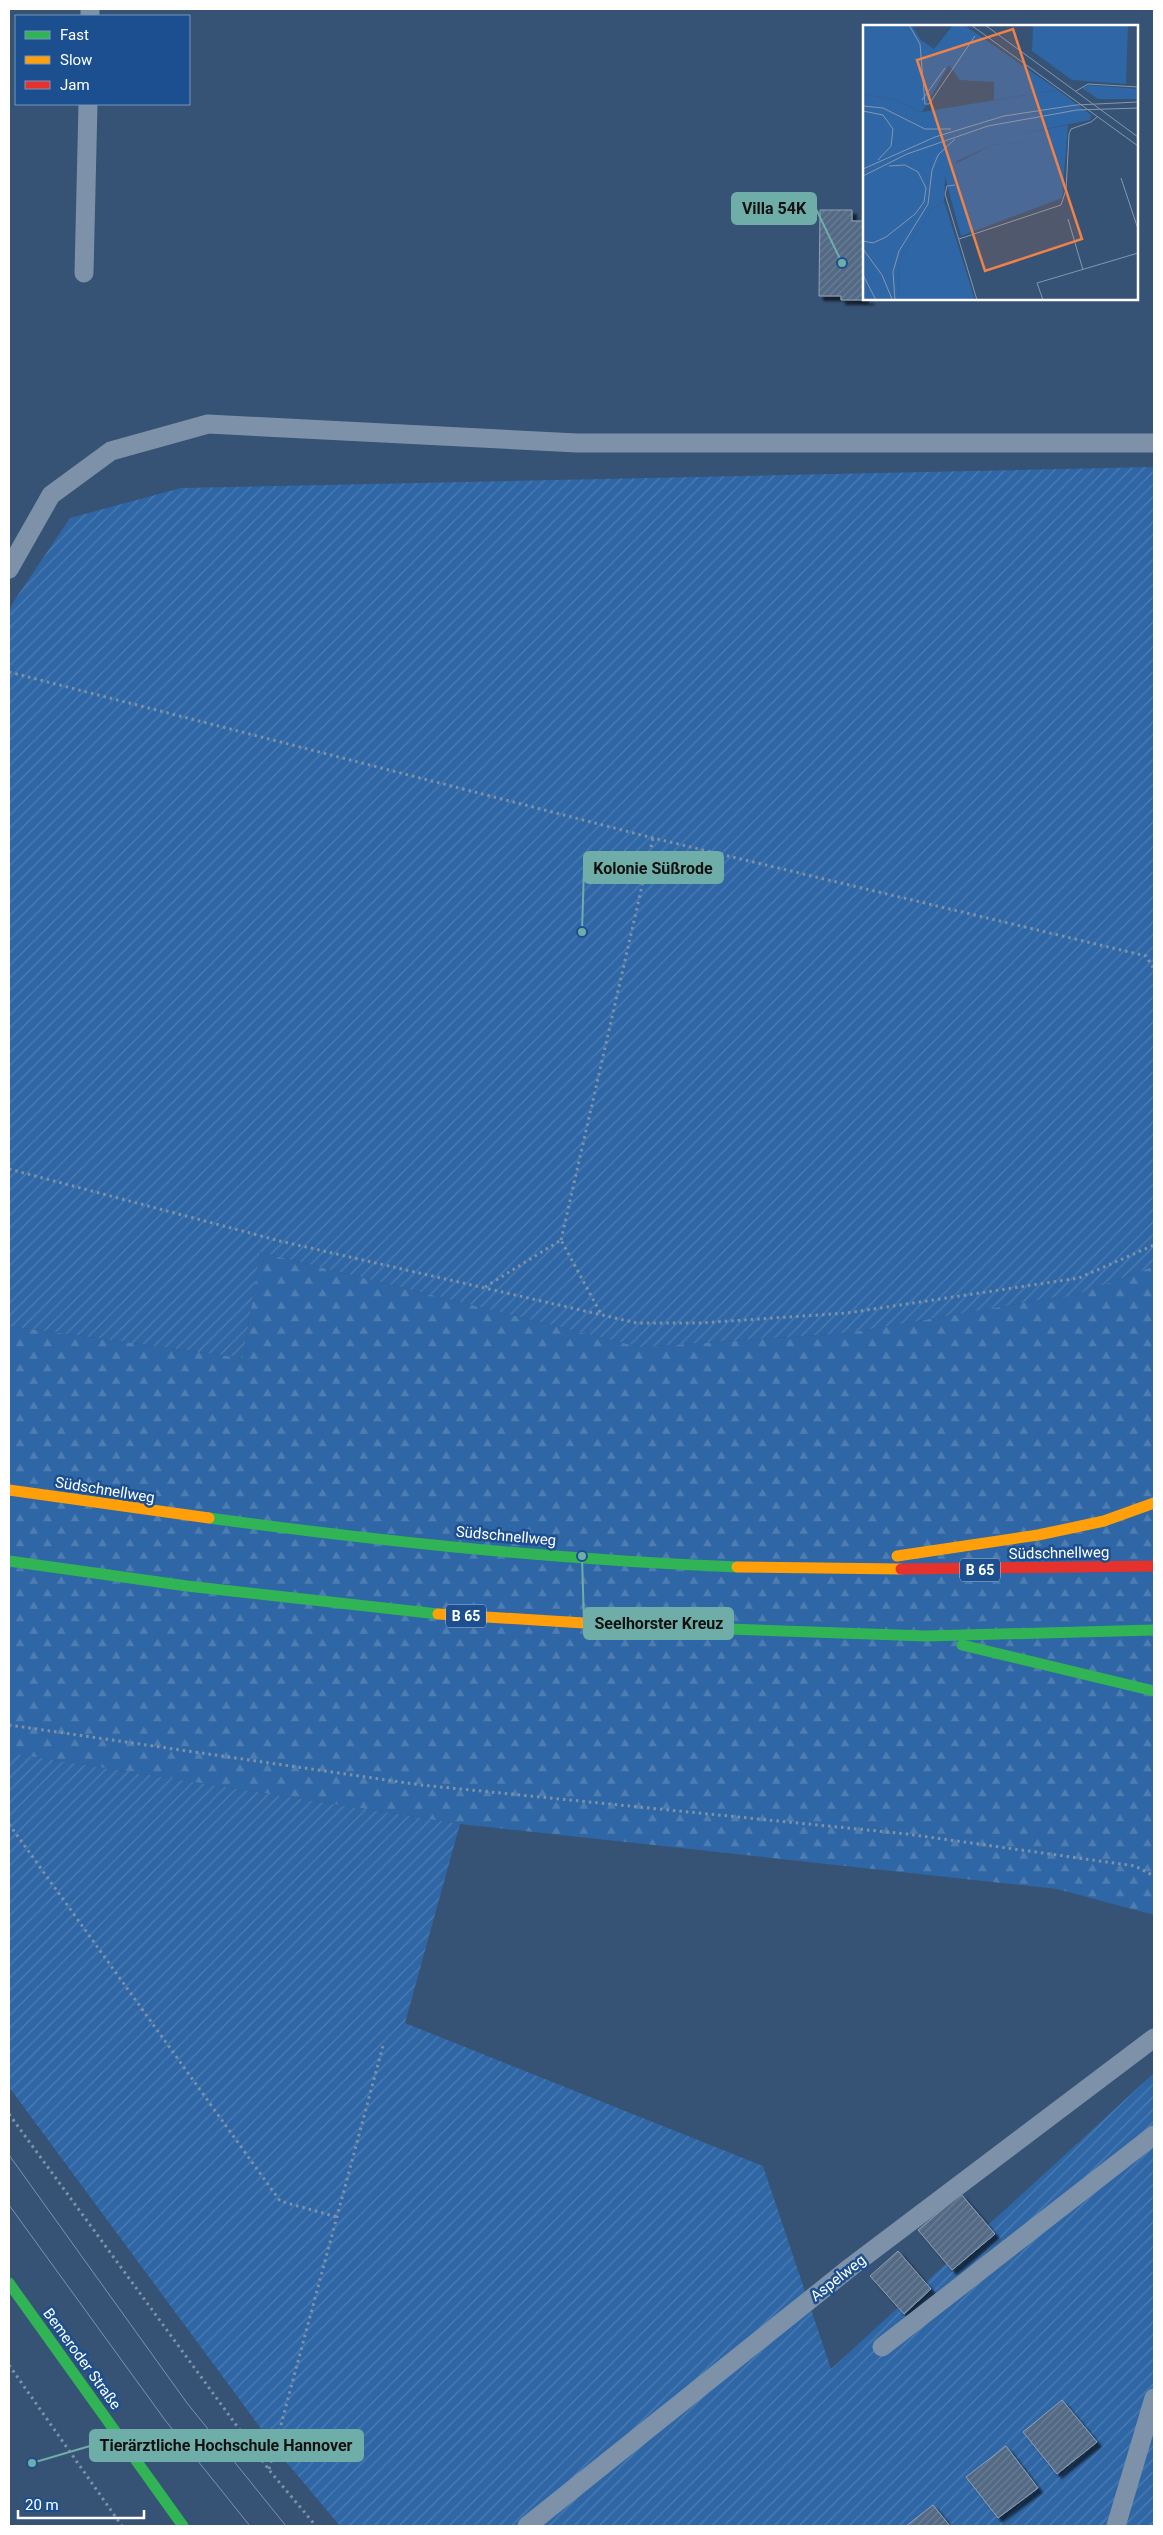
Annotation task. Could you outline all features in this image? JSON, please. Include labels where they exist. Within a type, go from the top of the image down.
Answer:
[{"type":"main road","name":"Südschnellweg","points":[[9,1490],[196,1519],[419,1544],[624,1561],[806,1569],[996,1570],[1154,1566]]},
{"type":"main road","points":[[806,1569],[1038,1535],[1104,1521],[1154,1503]]},
{"type":"main road","name":"B 65","points":[[9,1561],[187,1586],[414,1613],[631,1626],[926,1636],[1154,1630]]},
{"type":"main road","points":[[926,1636],[1154,1691]]},
{"type":"main road","name":"Bemeroder Straße","points":[[9,2283],[184,2526]]},
{"type":"lane","points":[[84,273],[88,105]]},
{"type":"lane","points":[[9,569],[51,495],[111,451],[208,424],[577,443],[1154,443]]},
{"type":"lane","name":"Aspelweg","points":[[527,2526],[852,2266],[1154,2038]]},
{"type":"lane","points":[[882,2347],[1154,2134]]},
{"type":"lane","points":[[1116,2526],[1154,2398]]},
{"type":"path","points":[[9,672],[654,838],[1146,956],[1154,970]]},
{"type":"path","points":[[601,1315],[561,1240],[654,838]]},
{"type":"path","points":[[9,1168],[280,1242],[636,1323],[700,1323],[846,1314],[1079,1278],[1154,1245]]},
{"type":"path","points":[[484,1288],[561,1240]]},
{"type":"path","points":[[9,1726],[420,1785],[907,1834],[1135,1866],[1154,1876]]},
{"type":"path","points":[[9,1824],[280,2201],[337,2217]]},
{"type":"path","points":[[269,2470],[384,2042]]},
{"type":"path","points":[[9,2114],[269,2470],[316,2526]]},
{"type":"path","points":[[9,2365],[122,2526]]},
{"type":"green space","points":[[1154,467],[1154,1266],[1081,1293],[847,1333],[640,1347],[260,1252],[243,1358],[9,1326],[9,613],[12,604],[70,518],[181,488]]},
{"type":"green space","points":[[260,1252],[640,1347],[847,1333],[1081,1293],[1154,1266],[1154,1915],[1057,1889],[460,1824],[9,1753],[9,1326],[243,1358]]},
{"type":"green space","points":[[9,1753],[460,1824],[405,2023],[763,2166],[831,2369],[1154,2073],[1154,2526],[340,2526],[282,2457],[9,2087]]},
{"type":"building","points":[[820,210],[852,210],[852,221],[863,221],[863,300],[841,300],[841,296],[819,296]]},
{"type":"building","points":[[961,2194],[995,2234],[952,2270],[918,2230]]},
{"type":"building","points":[[898,2251],[931,2289],[904,2314],[870,2276]]},
{"type":"building","points":[[1062,2400],[1097,2442],[1057,2474],[1023,2432]]},
{"type":"building","points":[[1006,2446],[1038,2488],[998,2518],[966,2477]]},
{"type":"building","points":[[933,2505],[950,2526],[906,2526]]},
{"type":"tram line","points":[[9,2155],[187,2403],[286,2526]]},
{"type":"tram line","points":[[9,2205],[165,2420],[250,2526]]},
{"type":"traffic: fast","points":[[209,1518],[340,1535],[472,1549],[604,1560],[737,1567]]},
{"type":"traffic: fast","points":[[9,1561],[187,1586],[438,1614]]},
{"type":"traffic: fast","points":[[616,1625],[926,1636],[1154,1630]]},
{"type":"traffic: fast","points":[[962,1645],[1154,1691]]},
{"type":"traffic: fast","points":[[9,2283],[183,2526]]},
{"type":"traffic: slow","points":[[9,1490],[209,1518]]},
{"type":"traffic: slow","points":[[897,1556],[1038,1535],[1104,1521],[1154,1503]]},
{"type":"traffic: slow","points":[[737,1567],[901,1569]]},
{"type":"traffic: slow","points":[[438,1614],[616,1625]]},
{"type":"traffic: jam","points":[[901,1569],[1154,1566]]},
{"type":"place","name":"Villa 54K","points":[[842,263]]},
{"type":"place","name":"Kolonie Süßrode","points":[[582,932]]},
{"type":"place","name":"Seelhorster Kreuz","points":[[582,1556]]},
{"type":"place","name":"Tierärztliche Hochschule Hannover","points":[[32,2463]]}]
